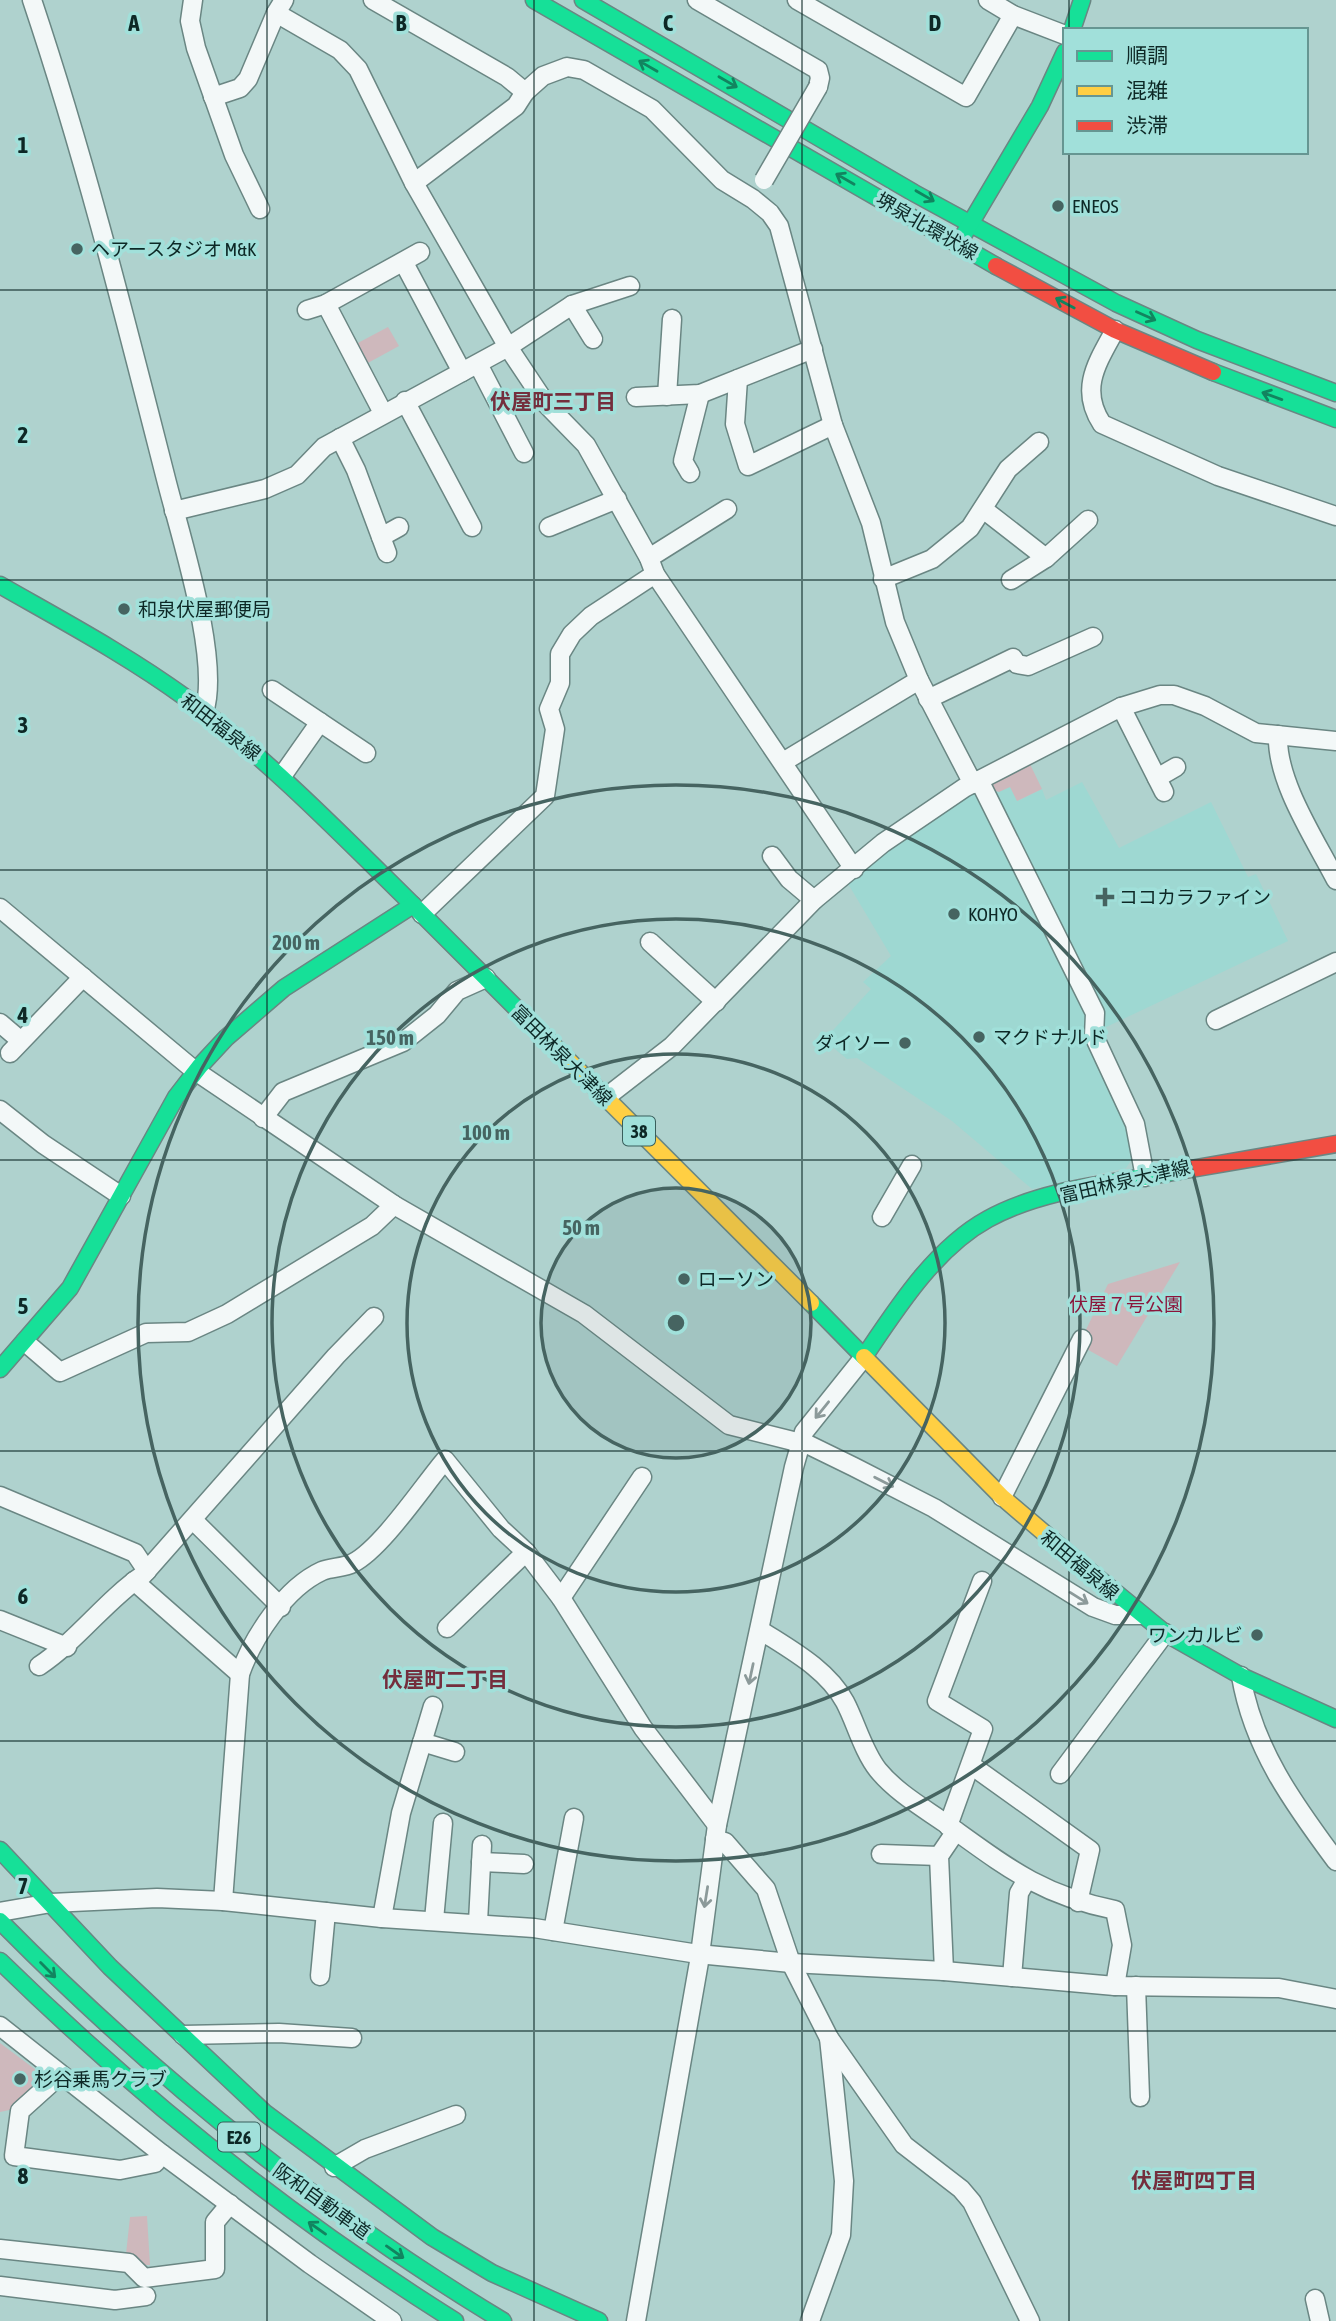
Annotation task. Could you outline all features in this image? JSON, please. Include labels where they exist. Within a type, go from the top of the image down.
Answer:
[{"type":"main road","name":"堺泉北環状線","points":[[534,0],[958,244],[1115,330],[1242,385],[1336,419]]},
{"type":"main road","name":"堺泉北環状線","points":[[583,0],[971,223],[1118,304],[1251,363],[1336,393]]},
{"type":"main road","points":[[1073,28],[1082,0]]},
{"type":"main road","points":[[958,244],[1040,106],[1063,56]]},
{"type":"main road","name":"和田福泉線","points":[[0,585],[152,674],[204,712],[282,776],[418,910]]},
{"type":"main road","points":[[0,1369],[70,1288],[194,1070],[261,1005],[288,984],[418,910]]},
{"type":"main road","name":"富田林泉大津線","points":[[418,910],[864,1357],[941,1258],[968,1231],[993,1214],[1085,1189],[1235,1158],[1336,1144]]},
{"type":"main road","name":"和田福泉線","points":[[864,1357],[1002,1497],[1140,1615],[1165,1633],[1241,1676],[1336,1719]]},
{"type":"main road","points":[[0,1850],[110,1967],[265,2113],[334,2167],[432,2237],[492,2273],[599,2321]]},
{"type":"main road","name":"阪和自動車道","points":[[0,1921],[77,1999],[279,2171],[428,2276],[503,2321]]},
{"type":"main road","name":"阪和自動車道","points":[[0,1961],[54,2015],[263,2191],[414,2297],[455,2321]]},
{"type":"street","points":[[32,0],[77,138],[199,612],[209,680],[204,712]]},
{"type":"street","points":[[193,0],[190,21],[196,48],[239,166],[260,209]]},
{"type":"street","points":[[373,0],[507,77],[525,92]]},
{"type":"street","points":[[696,0],[818,70],[818,86],[753,199]]},
{"type":"street","points":[[797,0],[966,97],[1013,15]]},
{"type":"street","points":[[988,0],[1013,15],[1063,34]]},
{"type":"street","points":[[214,97],[240,88],[248,79],[280,7],[349,57],[414,183],[508,347],[546,404],[586,445],[652,566],[854,869]]},
{"type":"street","points":[[414,183],[516,106],[525,92],[543,76],[567,67],[584,70],[652,109],[722,180],[770,213],[779,226],[833,425],[871,523],[895,622],[919,680],[976,782],[1095,1013],[1094,1036],[1135,1124],[1144,1177]]},
{"type":"street","points":[[307,310],[404,263],[420,252]]},
{"type":"street","points":[[404,263],[524,453]]},
{"type":"street","points":[[173,511],[275,485],[297,475],[324,447],[508,347],[572,305],[629,286]]},
{"type":"street","points":[[326,303],[383,413]]},
{"type":"street","points":[[572,305],[593,339]]},
{"type":"street","points":[[667,396],[672,319]]},
{"type":"street","points":[[1115,330],[1093,374],[1090,393],[1093,410],[1102,424],[1218,476],[1336,516]]},
{"type":"street","points":[[636,397],[700,394],[813,349]]},
{"type":"street","points":[[738,379],[735,424],[748,466],[833,425]]},
{"type":"street","points":[[690,473],[683,461],[700,394]]},
{"type":"street","points":[[405,401],[458,483],[472,527]]},
{"type":"street","points":[[340,438],[356,470],[384,545],[399,527]]},
{"type":"street","points":[[883,579],[938,555],[970,528],[1008,469],[1040,442]]},
{"type":"street","points":[[549,527],[617,499]]},
{"type":"street","points":[[418,910],[545,796],[555,729],[549,709],[560,683],[560,654],[572,634],[652,566],[727,509]]},
{"type":"street","points":[[983,509],[1046,558]]},
{"type":"street","points":[[1011,580],[1046,558],[1088,520]]},
{"type":"street","points":[[929,699],[1013,658],[1017,664],[1028,666],[1093,637]]},
{"type":"street","points":[[783,762],[919,680]]},
{"type":"street","points":[[272,690],[320,722],[355,736],[366,753]]},
{"type":"street","points":[[605,1098],[672,1046],[814,900],[883,843],[976,782],[1121,707],[1160,695],[1174,695],[1190,699],[1256,733],[1336,741]]},
{"type":"street","points":[[1121,707],[1161,785],[1177,767]]},
{"type":"street","points":[[282,776],[320,722]]},
{"type":"street","points":[[1278,735],[1277,750],[1283,774],[1336,880]]},
{"type":"street","points":[[772,856],[789,879],[814,900]]},
{"type":"street","points":[[0,908],[194,1070],[394,1205],[584,1314],[729,1425],[800,1443],[934,1508],[1093,1607],[1115,1615],[1140,1615]]},
{"type":"street","points":[[650,942],[716,1003]]},
{"type":"street","points":[[1216,1020],[1336,962]]},
{"type":"street","points":[[0,1023],[15,1046],[83,977]]},
{"type":"street","points":[[263,1118],[283,1091],[403,1042],[437,1015],[457,991],[486,978]]},
{"type":"street","points":[[0,1110],[43,1144],[121,1196]]},
{"type":"street","points":[[882,1217],[912,1165]]},
{"type":"street","points":[[25,1342],[60,1372],[146,1333],[188,1332],[227,1314],[372,1226],[394,1205]]},
{"type":"street","points":[[38,1666],[67,1647],[194,1521],[336,1356],[374,1317]]},
{"type":"street","points":[[1002,1497],[1082,1339]]},
{"type":"street","points":[[636,2321],[699,1962],[716,1832],[800,1443],[804,1432],[864,1357]]},
{"type":"street","points":[[223,1901],[240,1674],[248,1650],[297,1587],[322,1571],[353,1563],[377,1543],[445,1460],[501,1529],[526,1552],[561,1598],[643,1728],[716,1832],[766,1889],[791,1963],[829,2038],[904,2145],[961,2189],[972,2202],[1030,2321]]},
{"type":"street","points":[[561,1598],[642,1478]]},
{"type":"street","points":[[0,1496],[135,1553],[141,1576],[240,1674]]},
{"type":"street","points":[[194,1521],[281,1607]]},
{"type":"street","points":[[447,1628],[526,1552]]},
{"type":"street","points":[[944,1971],[939,1857],[952,1828],[983,1729],[937,1701],[982,1581]]},
{"type":"street","points":[[0,1620],[67,1647]]},
{"type":"street","points":[[760,1630],[805,1659],[831,1681],[844,1701],[876,1768],[895,1788],[1026,1881],[1078,1902],[1115,1910],[1122,1945],[1115,1986]]},
{"type":"street","points":[[1060,1774],[1165,1633]]},
{"type":"street","points":[[1241,1676],[1246,1710],[1275,1775],[1336,1861]]},
{"type":"street","points":[[382,1918],[390,1828],[433,1706]]},
{"type":"street","points":[[422,1742],[455,1752]]},
{"type":"street","points":[[971,1765],[1090,1850],[1078,1902]]},
{"type":"street","points":[[553,1931],[574,1818]]},
{"type":"street","points":[[434,1920],[443,1823]]},
{"type":"street","points":[[478,1922],[482,1853],[524,1864]]},
{"type":"street","points":[[881,1854],[939,1857]]},
{"type":"street","points":[[1013,1977],[1019,1893],[1026,1881]]},
{"type":"street","points":[[0,1912],[51,1903],[156,1898],[223,1901],[382,1918],[478,1922],[698,1954],[791,1963],[944,1971],[1115,1986],[1279,1988],[1336,1999]]},
{"type":"street","points":[[320,1976],[326,1912]]},
{"type":"street","points":[[1136,1986],[1140,2097]]},
{"type":"street","points":[[183,2035],[279,2025],[341,2032]]},
{"type":"street","points":[[0,2026],[162,2154],[392,2321]]},
{"type":"street","points":[[810,2321],[841,2235],[844,2181],[829,2038]]},
{"type":"street","points":[[60,2075],[20,2111],[14,2156],[120,2169],[155,2163],[162,2154]]},
{"type":"street","points":[[334,2167],[366,2149],[456,2115]]},
{"type":"street","points":[[145,2278],[215,2269],[215,2222],[230,2204]]},
{"type":"street","points":[[0,2249],[129,2263],[145,2278],[148,2315]]},
{"type":"street","points":[[0,2286],[115,2300],[146,2296]]},
{"type":"street","points":[[1315,2299],[1320,2321]]},
{"type":"shaded area","points":[[1082,782],[1119,848],[1211,802],[1248,877],[1256,874],[1288,941],[1102,1029],[992,790],[1010,787],[1018,801],[1042,789],[1046,800]]},
{"type":"shaded area","points":[[972,792],[980,794],[1088,1016],[1084,1030],[1090,1052],[1127,1128],[1132,1159],[1126,1168],[1032,1189],[952,1121],[857,1058],[847,1059],[824,1040],[871,989],[863,982],[891,956],[847,882],[884,851]]},
{"type":"green space","points":[[388,327],[399,346],[366,364],[356,344]]},
{"type":"green space","points":[[1029,762],[1042,789],[1017,801],[1010,787],[999,792],[992,790],[993,779]]},
{"type":"green space","name":"伏屋７号公園","points":[[1180,1262],[1117,1366],[1083,1347],[1083,1336],[1108,1284]]},
{"type":"green space","name":"杉谷乗馬クラブ","points":[[0,2043],[40,2073],[42,2085],[14,2109],[0,2112]]},
{"type":"green space","points":[[147,2216],[150,2265],[143,2265],[133,2254],[126,2254],[130,2217]]},
{"type":"traffic: fast","points":[[534,0],[996,266]]},
{"type":"traffic: fast","points":[[583,0],[914,193],[1116,303],[1197,340],[1336,393]]},
{"type":"traffic: fast","points":[[1073,28],[1082,0]]},
{"type":"traffic: fast","points":[[963,236],[1040,106],[1063,56]]},
{"type":"traffic: fast","points":[[1213,372],[1336,419]]},
{"type":"traffic: fast","points":[[0,585],[141,667],[216,721],[303,797],[413,905]]},
{"type":"traffic: fast","points":[[0,1369],[70,1288],[176,1097],[200,1066],[226,1038],[284,988],[413,905],[548,1040]]},
{"type":"traffic: fast","points":[[811,1303],[864,1357],[904,1299],[934,1262],[969,1231],[988,1219],[1057,1193],[1179,1171]]},
{"type":"traffic: fast","points":[[1070,1555],[1165,1633],[1241,1676],[1336,1719]]},
{"type":"traffic: fast","points":[[0,1850],[110,1967],[265,2113],[432,2237],[492,2273],[599,2321]]},
{"type":"traffic: fast","points":[[0,1921],[116,2032],[239,2137],[368,2233],[503,2321]]},
{"type":"traffic: fast","points":[[0,1961],[106,2060],[218,2153],[335,2241],[455,2321]]},
{"type":"traffic: slow","points":[[548,1040],[811,1303]]},
{"type":"traffic: slow","points":[[864,1357],[1002,1497],[1070,1555]]},
{"type":"traffic: jam","points":[[996,266],[1115,330],[1213,372]]},
{"type":"traffic: jam","points":[[1179,1171],[1336,1144]]},
{"type":"place","name":"ENEOS","points":[[1058,206]]},
{"type":"place","name":"ヘアースタジオ M&K","points":[[77,249]]},
{"type":"place","name":"和泉伏屋郵便局","points":[[124,609]]},
{"type":"place","name":"ココカラファイン","points":[[1105,897]]},
{"type":"place","name":"KOHYO","points":[[954,914]]},
{"type":"place","name":"マクドナルド","points":[[979,1037]]},
{"type":"place","name":"ダイソー","points":[[905,1043]]},
{"type":"place","name":"ローソン","points":[[684,1279]]},
{"type":"place","name":"ワンカルビ","points":[[1257,1635]]},
{"type":"place","name":"杉谷乗馬クラブ","points":[[20,2079]]},
{"type":"district","name":"伏屋町三丁目","points":[[553,401]]},
{"type":"district","name":"伏屋町二丁目","points":[[445,1679]]},
{"type":"district","name":"伏屋町四丁目","points":[[1194,2180]]}]
